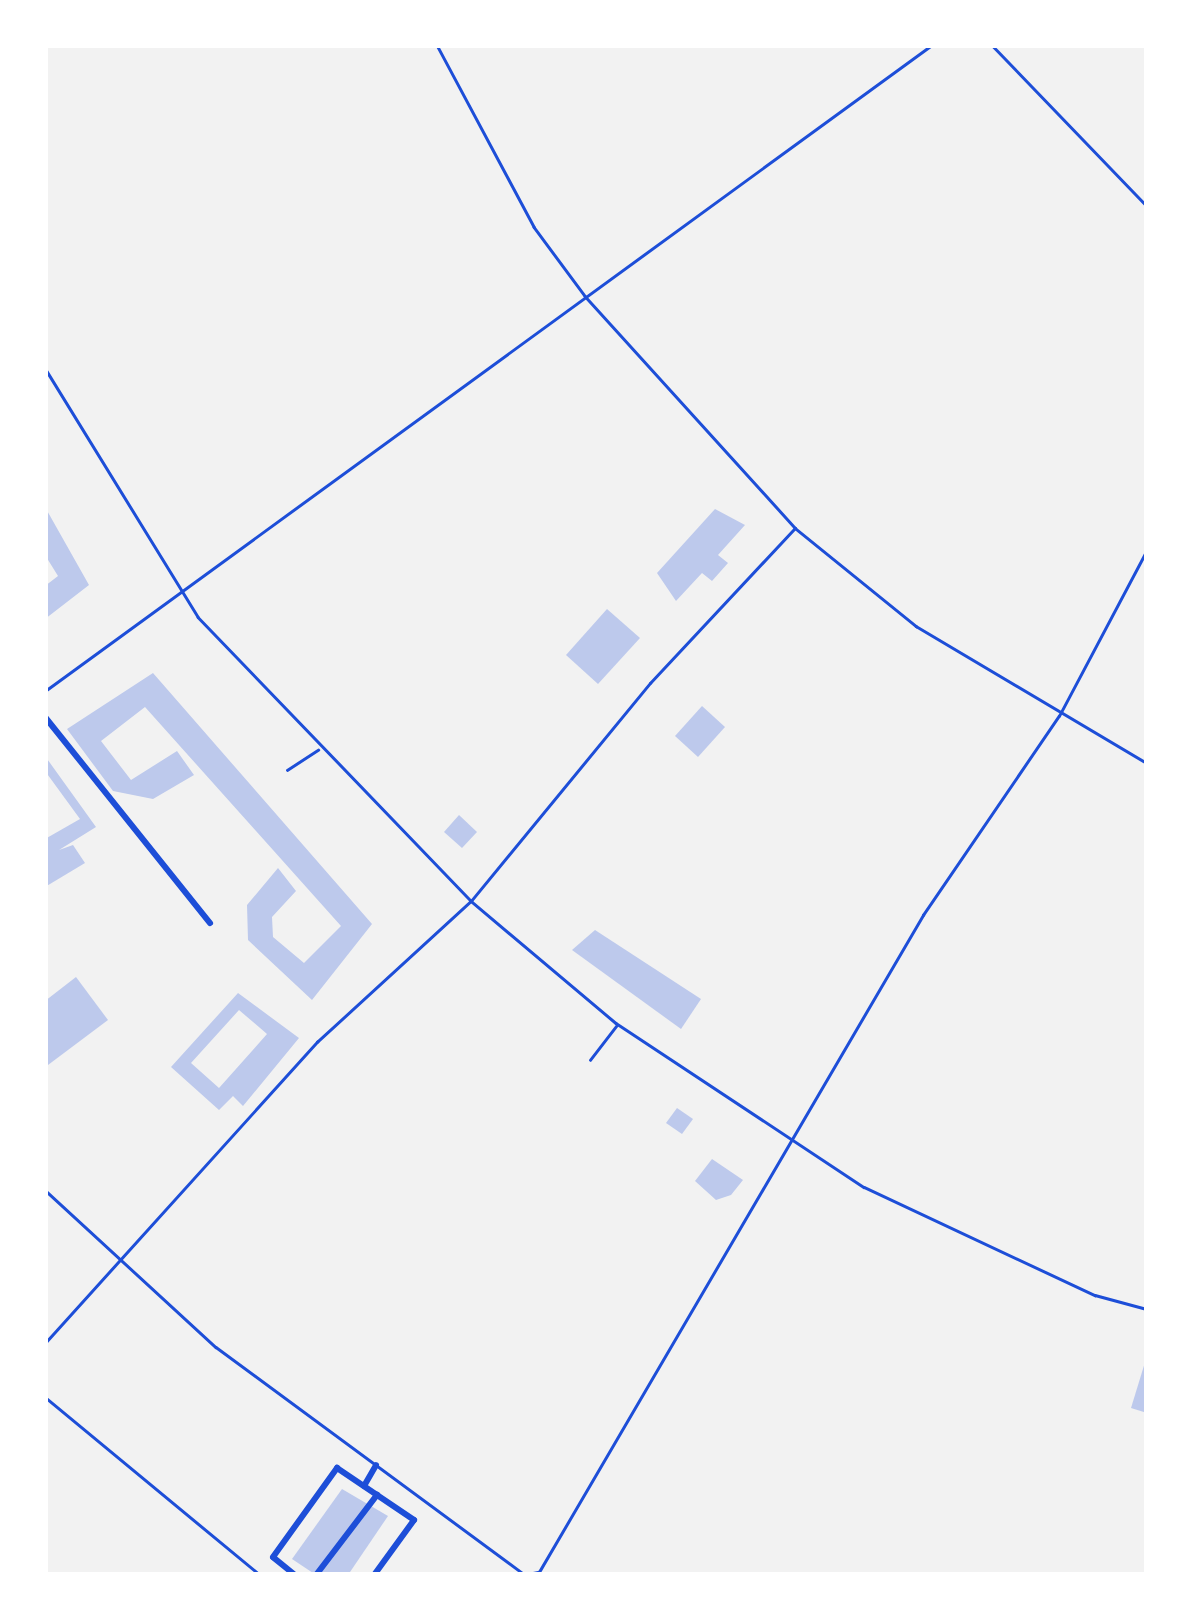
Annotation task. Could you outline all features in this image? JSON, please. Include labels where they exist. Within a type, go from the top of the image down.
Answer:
[{"type":"street","points":[[45,717],[210,923]]},
{"type":"street","points":[[364,1486],[376,1465]]},
{"type":"street","points":[[296,1575],[274,1558],[337,1468],[414,1520],[374,1575]]},
{"type":"street","points":[[316,1575],[377,1495]]},
{"type":"lane","points":[[437,45],[534,227],[585,296],[795,528],[916,626],[1059,716],[1147,763]]},
{"type":"lane","points":[[45,691],[184,597],[585,296],[932,45]]},
{"type":"lane","points":[[992,45],[1147,206]]},
{"type":"lane","points":[[45,368],[184,597],[318,750],[471,901],[618,1024],[789,1137],[975,1242],[1147,1310]]},
{"type":"lane","points":[[45,1343],[318,1042],[471,901],[650,683],[795,528]]},
{"type":"lane","points":[[538,1572],[789,1137],[1059,716],[1147,550]]},
{"type":"lane","points":[[287,770],[318,750]]},
{"type":"lane","points":[[590,1060],[618,1024]]},
{"type":"lane","points":[[45,1190],[118,1262],[376,1465],[524,1574],[548,1575]]},
{"type":"lane","points":[[45,1396],[260,1575]]},
{"type":"building","points":[[45,507],[89,585],[45,619],[45,586],[58,576],[45,555]]},
{"type":"building","points":[[715,509],[745,525],[718,555],[728,563],[712,581],[702,573],[676,601],[657,573]]},
{"type":"building","points":[[607,609],[640,638],[598,684],[566,655]]},
{"type":"building","points":[[153,673],[372,924],[312,1000],[248,940],[247,905],[278,868],[296,891],[272,917],[273,937],[304,963],[341,926],[145,707],[101,741],[131,780],[177,751],[194,775],[153,799],[113,791],[67,729]]},
{"type":"building","points":[[702,706],[725,727],[698,757],[675,736]]},
{"type":"building","points":[[45,756],[96,827],[59,850],[73,845],[85,863],[45,887],[45,839],[80,819],[45,771]]},
{"type":"building","points":[[459,815],[477,832],[462,848],[444,832]]},
{"type":"building","points":[[595,930],[701,999],[681,1029],[572,950]]},
{"type":"building","points":[[76,977],[108,1020],[48,1065],[45,1001]]},
{"type":"building","points":[[238,993],[299,1038],[243,1106],[233,1096],[219,1110],[171,1067]],"holes":[[[239,1010],[267,1034],[219,1088],[191,1063]]]},
{"type":"building","points":[[677,1108],[693,1119],[682,1134],[666,1123]]},
{"type":"building","points":[[712,1159],[743,1180],[731,1195],[716,1200],[695,1181]]},
{"type":"building","points":[[1147,1360],[1147,1413],[1131,1408]]},
{"type":"building","points":[[342,1489],[388,1516],[348,1575],[316,1575],[292,1559]]}]
